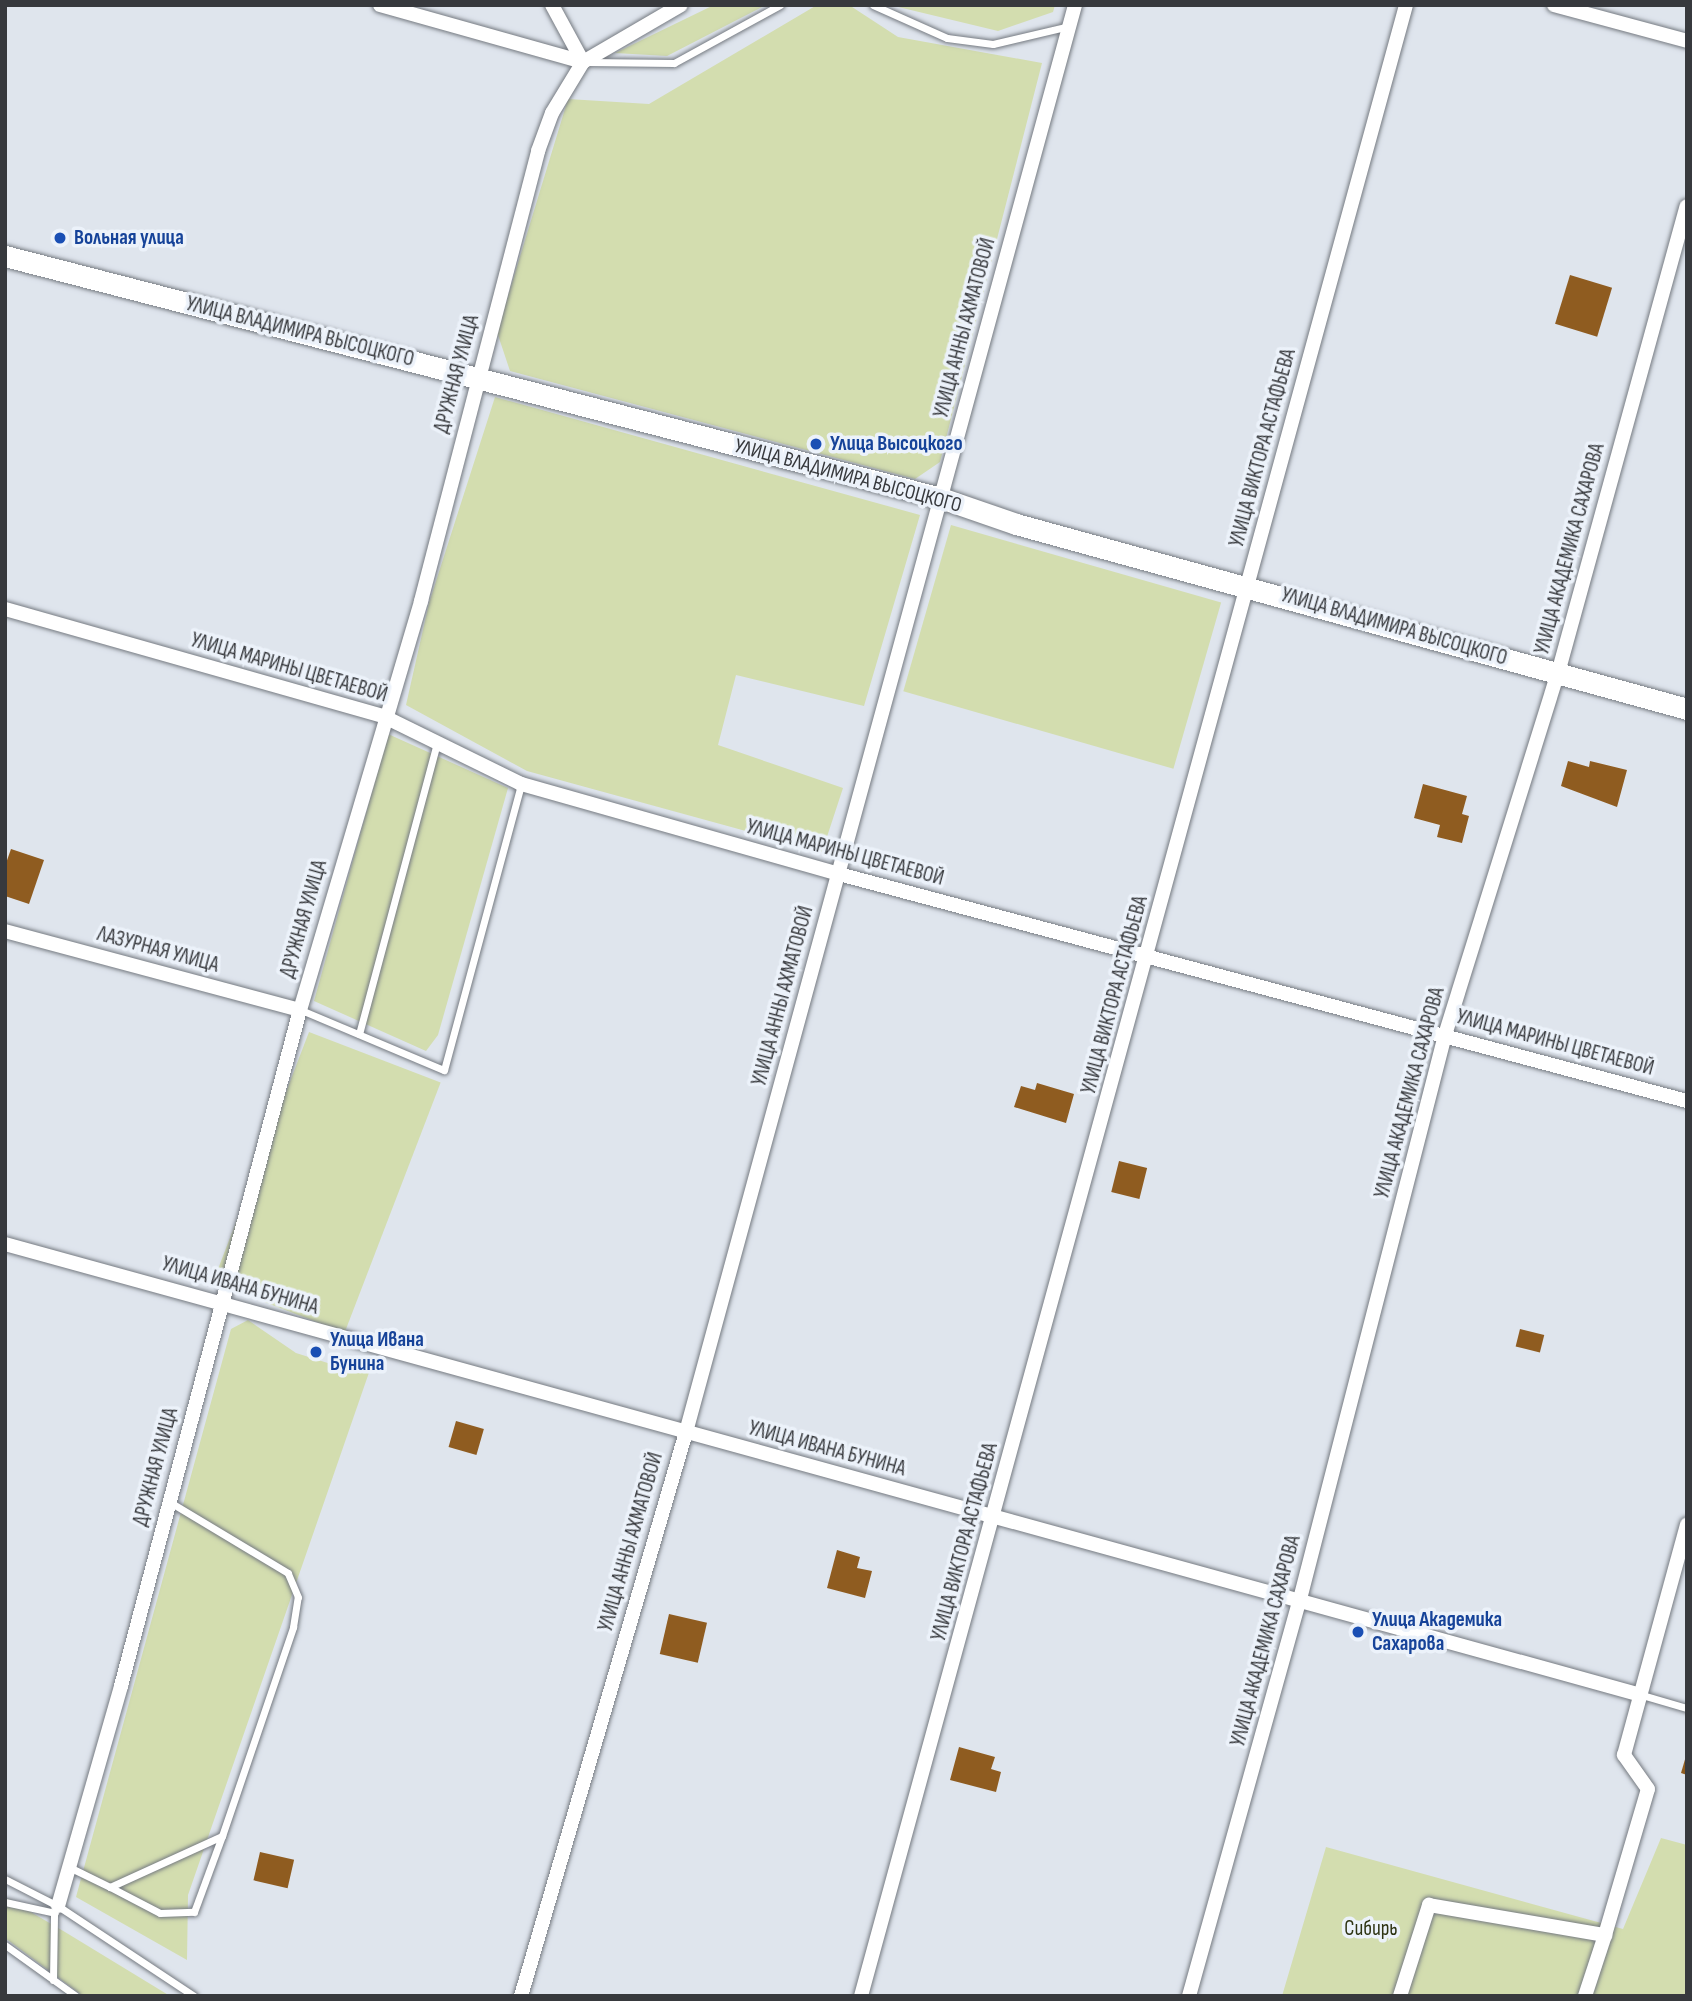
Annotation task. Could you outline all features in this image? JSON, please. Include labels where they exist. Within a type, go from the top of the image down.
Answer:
[{"type":"street","points":[[380,5],[583,62]]},
{"type":"street","points":[[552,5],[583,62]]},
{"type":"street","name":"ДРУЖНАЯ УЛИЦА","points":[[56,1911],[71,1868],[300,1010],[383,716],[421,601],[538,151],[552,113],[583,62],[681,5]]},
{"type":"street","name":"УЛИЦА АННЫ АХМАТОВОЙ","points":[[521,1996],[686,1432],[1075,5]]},
{"type":"street","name":"УЛИЦА ВИКТОРА АСТАФЬЕВА","points":[[861,1996],[1149,955],[1406,5]]},
{"type":"street","points":[[1554,5],[1687,41]]},
{"type":"street","name":"УЛИЦА АКАДЕМИКА САХАРОВА","points":[[1189,1996],[1300,1600],[1445,1035],[1558,673],[1687,206]]},
{"type":"street","name":"УЛИЦА ВЛАДИМИРА ВЫСОЦКОГО","points":[[5,256],[941,499],[1016,524],[1247,585],[1687,709]]},
{"type":"street","name":"УЛИЦА МАРИНЫ ЦВЕТАЕВОЙ","points":[[5,609],[383,716],[521,784],[839,874],[1687,1101]]},
{"type":"street","name":"ЛАЗУРНАЯ УЛИЦА","points":[[5,931],[300,1010]]},
{"type":"street","name":"УЛИЦА ИВАНА БУНИНА","points":[[5,1244],[222,1301],[686,1432],[1638,1693]]},
{"type":"street","points":[[1585,1996],[1648,1789],[1624,1755],[1638,1693],[1687,1524]]},
{"type":"street","points":[[1400,1996],[1429,1905],[1605,1936]]},
{"type":"lane","points":[[583,62],[674,63],[780,5]]},
{"type":"lane","points":[[873,5],[947,38],[993,44],[1070,26]]},
{"type":"lane","points":[[359,1034],[437,743]]},
{"type":"lane","points":[[300,1010],[444,1070],[521,784]]},
{"type":"lane","points":[[71,1868],[159,1913],[194,1912],[293,1627],[298,1597],[288,1573],[169,1502]]},
{"type":"lane","points":[[1638,1693],[1687,1708]]},
{"type":"lane","points":[[110,1887],[222,1836]]},
{"type":"lane","points":[[5,1879],[194,1996]]},
{"type":"lane","points":[[5,1902],[56,1911]]},
{"type":"lane","points":[[53,1980],[56,1911]]},
{"type":"lane","points":[[5,1945],[76,1996]]},
{"type":"green space","points":[[714,5],[766,5],[667,56],[615,53]]},
{"type":"green space","points":[[817,5],[849,5],[898,37],[1042,63],[940,462],[915,479],[510,371],[497,332],[568,99],[649,104]]},
{"type":"green space","points":[[890,5],[1055,5],[1053,12],[998,31]]},
{"type":"green space","points":[[495,397],[920,515],[864,706],[736,675],[718,745],[843,788],[822,852],[527,771],[406,705],[429,603]]},
{"type":"green space","points":[[951,525],[1221,602],[1173,769],[903,691]]},
{"type":"green space","points":[[388,734],[508,788],[438,1035],[426,1051],[314,1001]]},
{"type":"green space","points":[[309,1032],[441,1083],[345,1333],[213,1282]]},
{"type":"green space","points":[[248,1320],[296,1353],[334,1365],[373,1361],[188,1895],[187,1960],[76,1897],[231,1329]]},
{"type":"green space","name":"Сибирь","points":[[1661,1838],[1687,1845],[1687,1996],[1282,1996],[1326,1847],[1623,1929]]},
{"type":"green space","points":[[5,1897],[170,1996],[83,1996],[5,1938]]},
{"type":"building","points":[[1570,275],[1612,288],[1597,337],[1555,324]]},
{"type":"building","points":[[1568,761],[1589,767],[1590,761],[1627,770],[1617,807],[1561,786]]},
{"type":"building","points":[[1423,784],[1467,796],[1462,814],[1469,816],[1462,843],[1437,837],[1440,825],[1414,818]]},
{"type":"building","points":[[11,849],[44,860],[29,904],[5,896],[5,866]]},
{"type":"building","points":[[1037,1083],[1074,1094],[1066,1123],[1014,1107],[1021,1086],[1035,1090]]},
{"type":"building","points":[[1119,1161],[1147,1168],[1139,1199],[1111,1192]]},
{"type":"building","points":[[1520,1329],[1544,1335],[1540,1353],[1516,1346]]},
{"type":"building","points":[[456,1421],[484,1429],[476,1455],[449,1447]]},
{"type":"building","points":[[837,1550],[860,1557],[857,1568],[872,1571],[865,1598],[827,1588]]},
{"type":"building","points":[[669,1614],[707,1623],[698,1663],[660,1654]]},
{"type":"building","points":[[959,1747],[995,1757],[991,1769],[1001,1772],[996,1792],[950,1780]]},
{"type":"building","points":[[1687,1756],[1687,1775],[1681,1773]]},
{"type":"building","points":[[260,1852],[294,1860],[288,1888],[253,1880]]},
{"type":"place","name":"Вольная улица","points":[[60,238]]},
{"type":"place","name":"Улица Высоцкого","points":[[816,444]]},
{"type":"place","name":"Улица Ивана Бунина","points":[[316,1352]]},
{"type":"place","name":"Улица Академика Сахарова","points":[[1358,1632]]}]
